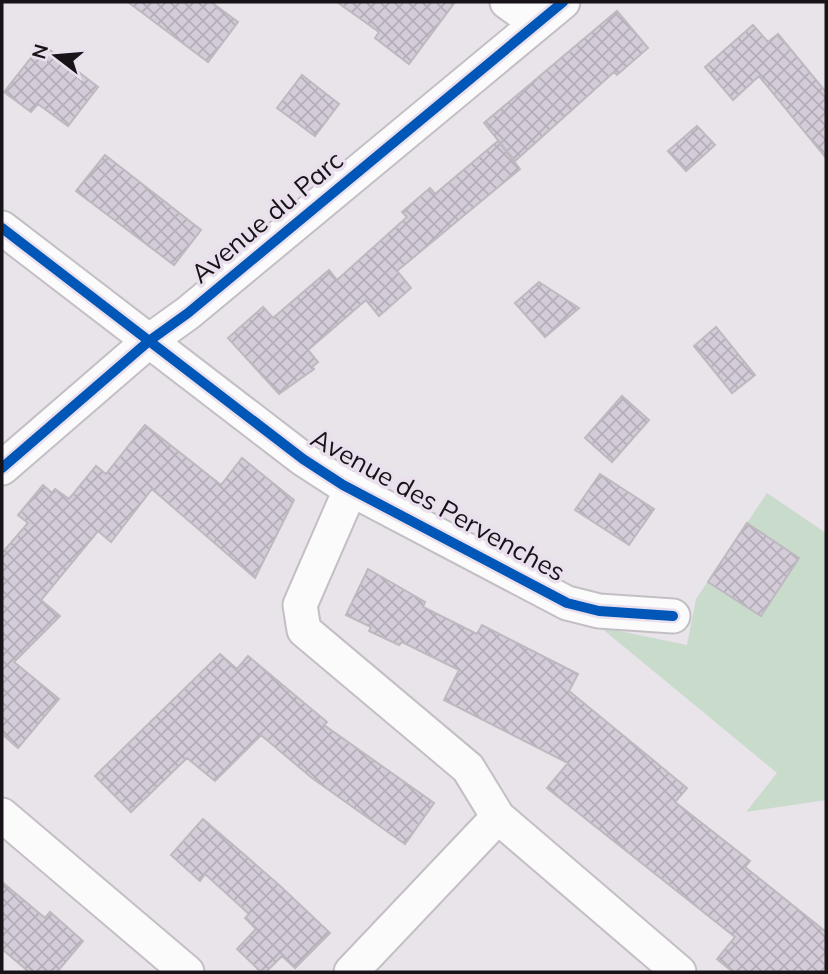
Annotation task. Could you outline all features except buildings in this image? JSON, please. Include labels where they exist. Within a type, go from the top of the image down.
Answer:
[{"type":"street","points":[[507,2],[536,23]]},
{"type":"street","name":"Avenue du Parc","points":[[2,468],[149,341],[188,313],[563,2]]},
{"type":"street","name":"Avenue des Pervenches","points":[[2,228],[303,459],[351,488],[568,603],[599,611],[673,616]]},
{"type":"street","points":[[351,488],[300,605],[304,630],[468,768],[498,817],[679,972]]},
{"type":"street","points":[[2,815],[187,972]]},
{"type":"street","points":[[351,972],[498,817]]},
{"type":"green space","points":[[767,493],[826,533],[826,800],[746,812],[777,773],[600,627],[687,645],[696,599]]},
{"type":"cycle path","points":[[2,468],[149,341],[188,313],[563,2]]},
{"type":"cycle path","points":[[2,228],[303,459],[343,485],[567,603],[599,611],[673,616]]}]
